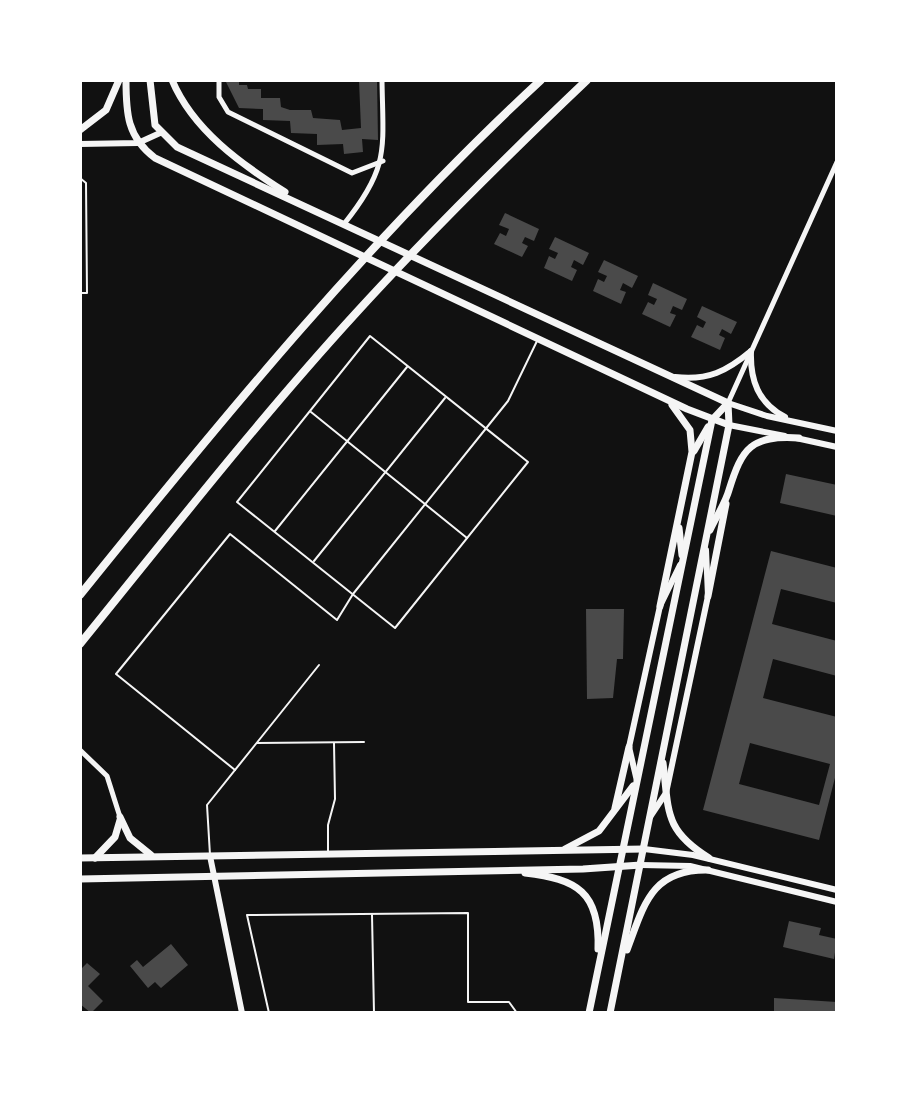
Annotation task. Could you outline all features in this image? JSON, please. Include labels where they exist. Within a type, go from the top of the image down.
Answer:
[{"type":"highway","points":[[80,595],[331,293],[426,190],[541,80]]},
{"type":"highway","points":[[80,644],[238,449],[353,315],[453,208],[587,80]]},
{"type":"main road","points":[[80,130],[106,110],[119,80]]},
{"type":"main road","points":[[126,80],[128,124],[138,143],[167,165],[712,420],[729,425]]},
{"type":"main road","points":[[150,80],[151,116],[160,133],[177,147],[728,403]]},
{"type":"main road","points":[[172,80],[182,100],[206,131],[262,177],[310,209]]},
{"type":"main road","points":[[660,606],[692,452],[690,430],[676,409],[661,396]]},
{"type":"main road","points":[[692,452],[712,420],[728,403]]},
{"type":"main road","points":[[610,1013],[729,425],[728,403]]},
{"type":"main road","points":[[589,1013],[712,420]]},
{"type":"main road","points":[[708,596],[734,469],[745,451],[765,439],[799,438]]},
{"type":"main road","points":[[705,539],[729,493]]},
{"type":"main road","points":[[678,520],[682,561]]},
{"type":"main road","points":[[613,814],[629,747]]},
{"type":"main road","points":[[662,757],[666,793],[676,834],[709,858]]},
{"type":"main road","points":[[563,850],[590,838],[613,814],[637,781]]},
{"type":"main road","points":[[120,817],[130,838],[155,857]]},
{"type":"main road","points":[[95,858],[115,837],[120,817]]},
{"type":"main road","points":[[80,858],[644,849]]},
{"type":"main road","points":[[80,879],[511,871],[641,865]]},
{"type":"main road","points":[[619,971],[655,887],[676,873],[708,870]]},
{"type":"main road","points":[[511,871],[552,876],[582,889],[589,898],[596,923],[598,972]]},
{"type":"street","points":[[219,80],[219,97],[228,112],[352,173],[383,161]]},
{"type":"street","points":[[344,224],[362,200],[383,161],[382,80]]},
{"type":"street","points":[[80,144],[138,143],[160,133]]},
{"type":"street","points":[[837,162],[728,403],[837,431]]},
{"type":"street","points":[[670,376],[690,379],[716,375],[751,351]]},
{"type":"street","points":[[751,351],[752,375],[761,400],[797,423]]},
{"type":"street","points":[[729,425],[837,447]]},
{"type":"street","points":[[650,817],[666,793],[708,596],[705,539]]},
{"type":"street","points":[[637,781],[629,747],[660,606],[682,561]]},
{"type":"street","points":[[80,750],[107,776],[120,817]]},
{"type":"street","points":[[644,849],[709,858],[837,890]]},
{"type":"street","points":[[210,856],[242,1013]]},
{"type":"street","points":[[641,865],[676,864],[708,870],[837,902]]},
{"type":"lane","points":[[80,178],[86,183],[87,293],[80,293]]},
{"type":"lane","points":[[370,336],[486,429],[528,462],[395,628],[237,502],[370,336]]},
{"type":"lane","points":[[235,770],[116,674],[230,534],[337,620],[353,594],[508,401],[538,339]]},
{"type":"lane","points":[[275,532],[408,366]]},
{"type":"lane","points":[[313,562],[446,397]]},
{"type":"lane","points":[[310,411],[467,538]]},
{"type":"lane","points":[[210,856],[207,805],[319,665]]},
{"type":"lane","points":[[256,743],[364,742]]},
{"type":"lane","points":[[328,854],[328,825],[335,799],[334,743]]},
{"type":"lane","points":[[269,1013],[247,915],[468,913],[468,1002],[509,1002],[517,1013]]},
{"type":"lane","points":[[372,914],[374,1013]]},
{"type":"building","points":[[225,80],[239,80],[239,85],[247,85],[248,89],[261,89],[261,98],[280,98],[281,107],[311,110],[313,118],[340,120],[342,130],[361,128],[359,81],[377,80],[378,140],[362,139],[363,152],[344,154],[343,144],[317,145],[317,134],[291,133],[290,121],[263,120],[263,109],[239,108]]},
{"type":"building","points":[[505,213],[539,229],[534,241],[525,237],[522,243],[528,246],[522,257],[494,244],[500,233],[506,236],[509,229],[499,225]]},
{"type":"building","points":[[555,237],[589,253],[583,265],[574,260],[571,267],[577,270],[572,281],[544,268],[549,256],[555,259],[558,253],[549,249]]},
{"type":"building","points":[[604,260],[638,276],[632,288],[623,283],[620,290],[626,292],[621,304],[593,291],[598,279],[604,282],[607,276],[598,272]]},
{"type":"building","points":[[653,283],[687,299],[682,310],[673,306],[670,313],[676,315],[670,327],[642,314],[648,302],[654,305],[657,299],[648,295]]},
{"type":"building","points":[[702,306],[737,322],[731,334],[722,329],[719,335],[725,338],[720,350],[691,337],[697,325],[703,328],[706,322],[697,317]]},
{"type":"building","points":[[786,474],[837,485],[837,516],[780,503]]},
{"type":"building","points":[[771,551],[837,568],[837,603],[781,589],[772,624],[837,641],[837,676],[773,659],[763,698],[837,717],[837,770],[819,840],[703,810]],"holes":[[[750,743],[830,764],[819,805],[739,784]]]},
{"type":"building","points":[[586,609],[624,609],[623,659],[617,659],[613,698],[587,699]]},
{"type":"building","points":[[789,921],[821,928],[819,935],[837,939],[834,959],[783,947]]},
{"type":"building","points":[[171,944],[188,965],[161,988],[155,982],[148,988],[130,966],[137,960],[143,967]]},
{"type":"building","points":[[87,963],[100,974],[88,986],[103,1001],[91,1013],[80,1004],[80,970]]},
{"type":"building","points":[[774,998],[837,1002],[837,1013],[774,1013]]}]
